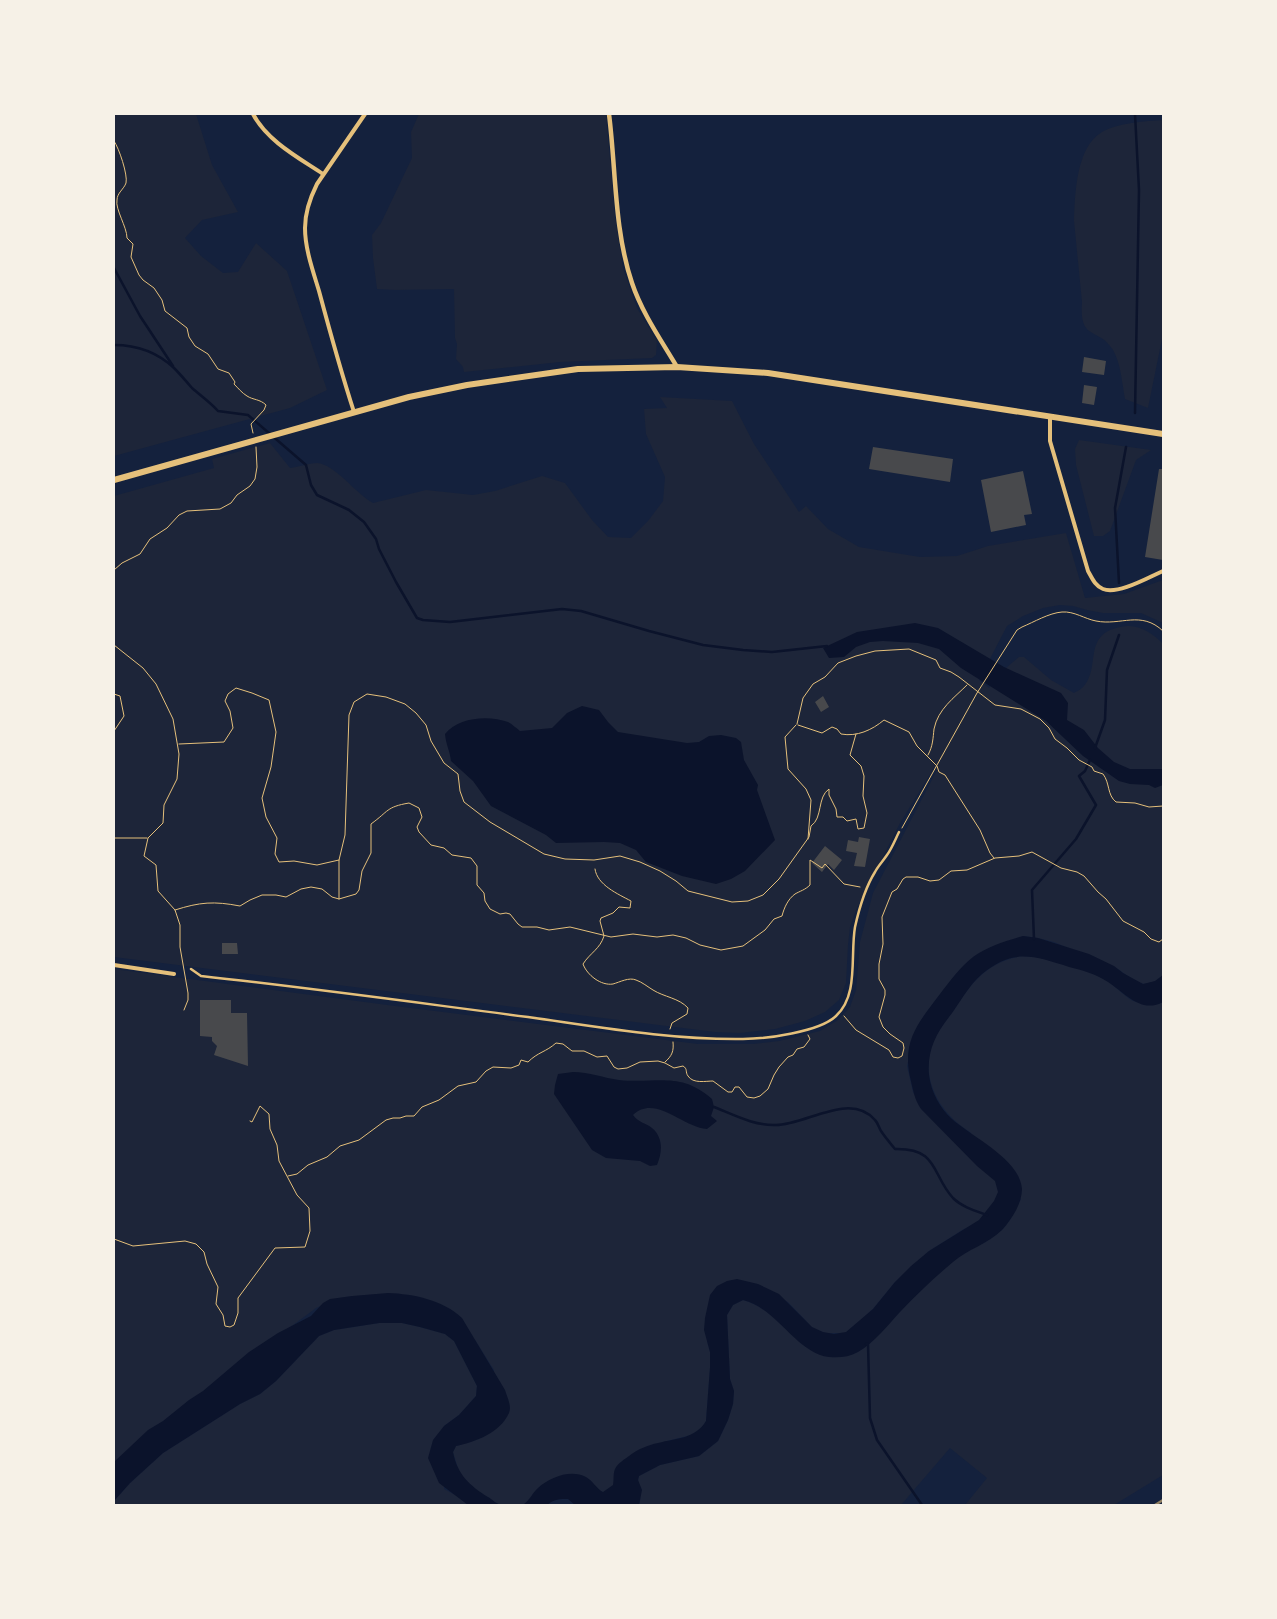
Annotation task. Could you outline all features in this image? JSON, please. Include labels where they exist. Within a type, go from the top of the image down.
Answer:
[{"type":"highway","points":[[114,480],[409,397],[458,387],[578,369],[678,367],[768,373],[1163,434]]},
{"type":"street","points":[[253,114],[264,130],[276,141],[323,174]]},
{"type":"street","points":[[354,412],[337,358],[305,239],[306,212],[311,196],[323,174],[365,114]]},
{"type":"street","points":[[609,114],[621,237],[627,266],[640,304],[678,367]]},
{"type":"street","points":[[1050,418],[1050,441],[1092,580],[1104,590],[1119,589],[1163,571]]},
{"type":"street","points":[[191,969],[201,976],[297,986],[677,1037],[746,1040],[775,1036],[806,1030],[823,1024],[834,1018],[849,997],[855,928],[867,888],[874,872],[888,854],[900,832]]},
{"type":"street","points":[[114,965],[174,974]]},
{"type":"path","points":[[114,141],[119,150],[127,178],[116,200],[123,226],[127,232],[127,238],[133,244],[131,257],[139,275],[154,288],[162,300],[165,310],[188,328],[189,337],[195,346],[208,354],[218,369],[229,373],[235,382],[234,384],[242,393],[265,404],[264,410],[251,424],[253,436]]},
{"type":"path","points":[[114,570],[122,563],[140,554],[150,539],[167,528],[176,517],[188,511],[220,509],[231,503],[255,479],[258,454],[256,445]]},
{"type":"path","points":[[900,832],[962,720],[1011,637],[1022,626],[1063,612],[1096,621],[1143,620],[1152,623],[1163,632]]},
{"type":"path","points":[[114,645],[143,668],[156,684],[173,719],[178,744],[177,779],[164,805],[163,823],[148,838],[144,856],[156,865],[158,891],[175,910],[180,925],[180,947],[188,993],[188,1000],[184,1010]]},
{"type":"path","points":[[808,840],[811,800],[806,790],[788,769],[785,737],[797,724],[802,698],[813,684],[825,677],[838,663],[875,651],[909,648],[936,660],[940,668],[951,672],[996,705],[1021,709],[1040,719],[1049,728],[1055,740],[1067,748],[1079,760],[1092,767],[1094,771],[1100,772],[1106,777],[1110,794],[1116,802],[1135,803],[1149,807],[1163,806]]},
{"type":"path","points":[[928,756],[932,749],[934,728],[939,714],[968,684]]},
{"type":"path","points":[[178,744],[224,742],[233,728],[230,710],[225,701],[228,694],[236,688],[252,692],[269,700],[276,732],[271,767],[262,798],[266,817],[277,838],[275,854],[279,862],[294,861],[317,865],[339,860]]},
{"type":"path","points":[[114,694],[120,696],[124,716],[114,731]]},
{"type":"path","points":[[340,899],[339,860],[345,835],[349,716],[354,702],[367,694],[386,697],[404,704],[416,713],[426,725],[431,741],[444,763],[458,774],[460,791],[464,802],[490,822],[544,854],[565,859],[594,860],[620,856],[660,871],[676,881],[688,892],[732,902],[748,901],[763,894],[779,879],[808,840],[811,826],[818,818],[819,807],[824,794],[829,790],[837,817],[847,821],[856,819],[856,826],[859,829],[865,826],[867,813],[863,796],[864,776],[861,766],[850,756],[856,734]]},
{"type":"path","points":[[797,724],[822,733],[832,727],[841,734],[856,734],[873,729],[884,720],[909,732],[917,746],[937,766],[939,772],[945,775],[980,830],[994,858]]},
{"type":"path","points":[[175,910],[195,903],[209,901],[240,906],[262,895],[286,897],[301,889],[311,887],[322,889],[332,897],[340,899],[352,896],[359,890],[362,871],[371,853],[371,824],[389,808],[409,803],[419,808],[422,818],[417,827],[419,832],[431,845],[444,848],[452,855],[470,858],[477,866],[477,885],[484,893],[485,901],[490,909],[500,914],[510,914],[522,927],[537,927],[549,930],[570,927],[611,937],[633,934],[657,937],[673,935],[721,950],[743,946],[765,930],[774,920],[782,916],[784,907],[789,901],[796,894],[806,890],[810,885],[810,860],[822,868],[825,864],[844,884],[867,888]]},
{"type":"path","points":[[114,838],[148,838]]},
{"type":"path","points":[[839,1012],[856,1030],[885,1047],[893,1057],[898,1058],[902,1056],[903,1043],[884,1027],[879,1017],[885,990],[879,979],[879,964],[883,944],[882,917],[889,896],[897,890],[902,880],[906,877],[939,880],[951,871],[969,869],[994,858],[1019,856],[1032,852],[1058,866],[1087,878],[1119,916],[1130,925],[1144,932],[1156,942],[1163,939]]},
{"type":"path","points":[[595,869],[596,876],[604,884],[631,901],[630,908],[619,907],[600,921],[604,936],[597,950],[586,958],[583,964],[586,971],[592,977],[610,984],[636,980],[655,992],[683,1003],[688,1008],[687,1014],[672,1024],[670,1030]]},
{"type":"path","points":[[288,1176],[297,1174],[308,1165],[327,1157],[340,1146],[365,1136],[386,1120],[414,1116],[422,1107],[439,1100],[458,1086],[476,1082],[483,1074],[493,1068],[511,1068],[519,1064],[521,1060],[528,1062],[534,1055],[556,1044],[563,1044],[572,1051],[584,1051],[597,1057],[607,1056],[614,1067],[618,1069],[640,1062],[658,1061],[665,1062],[674,1068],[684,1066],[692,1080],[700,1082],[713,1081],[728,1092],[732,1092],[735,1088],[739,1087],[746,1097],[757,1098],[768,1089],[774,1075],[787,1058],[807,1044],[810,1038],[806,1030]]},
{"type":"path","points":[[665,1062],[671,1056],[674,1049],[673,1041]]},
{"type":"path","points":[[114,1239],[133,1246],[185,1241],[196,1244],[204,1252],[207,1264],[218,1287],[216,1304],[223,1315],[225,1326],[230,1327],[234,1325],[238,1314],[238,1298],[275,1248],[305,1247],[310,1231],[308,1208],[297,1194],[279,1161],[277,1145],[270,1129],[268,1112],[260,1106],[252,1122],[250,1121]]},
{"type":"shaded area","points":[[114,114],[196,114],[212,165],[238,212],[202,220],[185,238],[201,256],[223,273],[238,272],[256,243],[287,271],[327,390],[290,408],[114,456]]},
{"type":"shaded area","points":[[419,114],[606,114],[615,217],[623,268],[637,308],[657,341],[656,355],[652,358],[560,362],[464,372],[463,367],[456,359],[454,289],[377,289],[372,235],[381,223],[412,158],[411,132]]},
{"type":"shaded area","points":[[1163,120],[1163,334],[1148,408],[1125,399],[1120,367],[1116,355],[1107,343],[1091,332],[1083,323],[1074,210],[1076,185],[1082,160],[1093,139],[1115,126]]},
{"type":"shaded area","points":[[660,397],[732,401],[754,444],[799,512],[806,506],[828,529],[859,547],[920,557],[957,556],[988,546],[1066,533],[1085,598],[1124,594],[1163,580],[1163,623],[1141,613],[1103,613],[1060,605],[1043,608],[1023,616],[1007,626],[979,680],[989,688],[999,674],[1019,657],[1024,657],[1051,680],[1074,693],[1083,687],[1089,678],[1097,642],[1112,629],[1127,626],[1137,627],[1151,634],[1163,644],[1163,975],[1155,982],[1144,984],[1133,980],[1118,969],[1054,942],[1023,936],[956,974],[927,1012],[915,1032],[907,1066],[916,1097],[990,1168],[1012,1197],[1007,1214],[964,1229],[929,1251],[895,1282],[873,1309],[858,1323],[852,1333],[813,1333],[809,1324],[788,1302],[743,1284],[707,1341],[710,1352],[710,1368],[706,1421],[702,1428],[691,1435],[667,1441],[614,1504],[535,1492],[532,1498],[523,1505],[501,1505],[464,1488],[453,1452],[456,1446],[479,1439],[494,1370],[475,1340],[334,1300],[316,1308],[281,1334],[114,1468],[114,969],[698,1044],[753,1044],[779,1041],[820,1031],[838,1020],[850,1007],[856,990],[860,942],[873,893],[937,770],[934,768],[900,823],[856,910],[850,927],[846,983],[839,1000],[825,1012],[805,1021],[775,1029],[740,1033],[715,1032],[114,957],[114,496],[214,468],[212,459],[270,443],[290,468],[314,463],[324,465],[331,468],[373,503],[426,490],[473,495],[495,491],[542,476],[565,483],[592,520],[608,537],[631,538],[648,521],[663,501],[665,477],[646,434],[644,409],[667,408]]},
{"type":"shaded area","points":[[1079,440],[1151,450],[1136,460],[1110,531],[1103,536],[1094,536],[1076,465],[1075,449]]},
{"type":"shaded area","points":[[915,623],[938,628],[1004,667],[1061,693],[1068,703],[1067,720],[1084,730],[1098,748],[1114,762],[1130,769],[1163,769],[1163,785],[1155,788],[1149,785],[1130,784],[1119,781],[1083,756],[1046,721],[961,668],[939,649],[918,643],[870,642],[856,647],[844,657],[829,658],[823,648],[857,632]]},
{"type":"shaded area","points":[[582,706],[599,710],[618,732],[687,743],[699,742],[709,736],[721,735],[736,738],[741,742],[744,760],[758,785],[757,790],[775,840],[745,871],[731,879],[716,884],[682,876],[646,862],[636,850],[620,843],[556,843],[546,835],[491,806],[473,781],[451,761],[445,734],[458,724],[483,718],[508,722],[520,731],[552,728],[567,713]]},
{"type":"shaded area","points":[[1023,936],[1038,938],[1089,954],[1114,966],[1143,984],[1155,981],[1163,975],[1163,1002],[1155,1005],[1140,1004],[1108,982],[1094,975],[1045,960],[1024,957],[1014,957],[993,966],[972,984],[964,995],[936,1037],[929,1059],[929,1075],[934,1093],[948,1115],[1004,1158],[1019,1178],[1022,1195],[1012,1217],[1002,1230],[991,1239],[953,1262],[919,1292],[870,1344],[848,1356],[829,1357],[817,1354],[806,1348],[776,1320],[755,1305],[743,1300],[733,1305],[727,1315],[730,1379],[734,1391],[733,1404],[718,1441],[699,1456],[660,1465],[639,1476],[638,1480],[642,1490],[639,1505],[575,1505],[568,1499],[560,1499],[547,1505],[523,1505],[543,1484],[567,1474],[586,1477],[603,1492],[613,1485],[616,1467],[639,1449],[691,1435],[702,1427],[706,1421],[710,1368],[710,1352],[704,1330],[705,1318],[710,1295],[717,1286],[737,1279],[758,1284],[779,1294],[812,1327],[834,1334],[846,1332],[873,1309],[911,1266],[929,1251],[979,1220],[994,1201],[998,1192],[995,1181],[977,1166],[921,1109],[915,1098],[910,1077],[908,1052],[910,1042],[919,1023],[955,974],[973,957],[985,950]]},
{"type":"shaded area","points":[[1022,956],[1054,961],[1090,972],[1108,981],[1136,1002],[1154,1004],[1163,1002],[1163,1475],[1114,1505],[965,1505],[987,1478],[950,1448],[901,1505],[639,1505],[639,1476],[660,1465],[699,1456],[718,1441],[728,1420],[733,1404],[734,1391],[730,1379],[727,1315],[733,1305],[743,1300],[760,1307],[777,1319],[806,1347],[868,1344],[948,1255],[984,1243],[1003,1229],[1010,1220],[1021,1199],[970,1132],[950,1116],[942,1105],[935,1094],[931,1082],[929,1057],[932,1044],[937,1035],[961,999],[982,974],[1000,963]]},
{"type":"shaded area","points":[[573,1072],[619,1080],[668,1080],[689,1085],[712,1099],[714,1107],[711,1116],[717,1121],[707,1129],[688,1123],[669,1113],[650,1108],[641,1109],[633,1115],[652,1128],[659,1136],[661,1151],[657,1165],[650,1166],[640,1161],[606,1158],[592,1150],[554,1094],[558,1074]]},
{"type":"shaded area","points":[[388,1293],[408,1295],[437,1302],[462,1318],[505,1390],[510,1407],[509,1413],[500,1426],[471,1442],[456,1446],[453,1452],[458,1467],[465,1479],[501,1505],[468,1505],[439,1483],[428,1458],[433,1440],[444,1426],[459,1415],[476,1396],[477,1386],[454,1341],[445,1334],[402,1323],[379,1323],[334,1330],[319,1336],[276,1381],[260,1394],[240,1404],[163,1453],[130,1483],[114,1501],[114,1462],[148,1430],[203,1391],[249,1352],[278,1333],[311,1316],[323,1303],[330,1299]]},
{"type":"shaded area","points":[[379,1323],[402,1323],[445,1334],[454,1341],[477,1386],[476,1396],[459,1415],[444,1426],[444,1489],[459,1497],[468,1505],[114,1505],[114,1501],[130,1483],[163,1453],[240,1404],[260,1394],[276,1381],[319,1336],[334,1330]]},
{"type":"building","points":[[1084,357],[1106,361],[1104,375],[1082,372]]},
{"type":"building","points":[[1084,385],[1097,387],[1094,405],[1082,403]]},
{"type":"building","points":[[873,447],[953,459],[950,482],[869,469]]},
{"type":"building","points":[[1159,469],[1163,469],[1163,560],[1145,557]]},
{"type":"building","points":[[1023,471],[1032,514],[1024,515],[1026,525],[991,532],[981,480]]},
{"type":"building","points":[[823,696],[829,707],[821,712],[815,702]]},
{"type":"building","points":[[859,837],[870,839],[865,867],[854,866],[857,853],[846,851],[848,840],[858,842]]},
{"type":"building","points":[[825,846],[842,860],[834,870],[828,864],[822,872],[812,863]]},
{"type":"building","points":[[222,943],[237,943],[238,954],[222,954]]},
{"type":"building","points":[[200,1000],[231,1000],[231,1013],[247,1013],[248,1066],[214,1055],[217,1046],[212,1041],[212,1037],[200,1036]]},
{"type":"waterway","points":[[1135,114],[1139,190],[1135,413]]},
{"type":"waterway","points":[[114,268],[140,316],[173,366]]},
{"type":"waterway","points":[[114,345],[138,348],[161,358],[174,368],[192,388],[218,411],[248,415],[306,465],[311,485],[317,495],[349,510],[364,522],[376,539],[396,582],[417,618],[450,622],[562,609],[581,611],[703,645],[772,652],[827,646]]},
{"type":"waterway","points":[[1119,583],[1115,508],[1126,447]]},
{"type":"waterway","points":[[1095,748],[1105,720],[1107,670],[1119,635]]},
{"type":"waterway","points":[[1034,939],[1032,890],[1076,839],[1096,805],[1079,776],[1085,771],[1090,760]]},
{"type":"waterway","points":[[714,1107],[745,1119],[768,1125],[788,1124],[841,1109],[865,1112],[876,1121],[895,1149],[920,1153],[927,1158],[953,1198],[961,1204],[987,1215]]},
{"type":"waterway","points":[[866,1344],[868,1344],[870,1418],[877,1440],[922,1505]]},
{"type":"railway","points":[[1155,1505],[1163,1500]]}]
